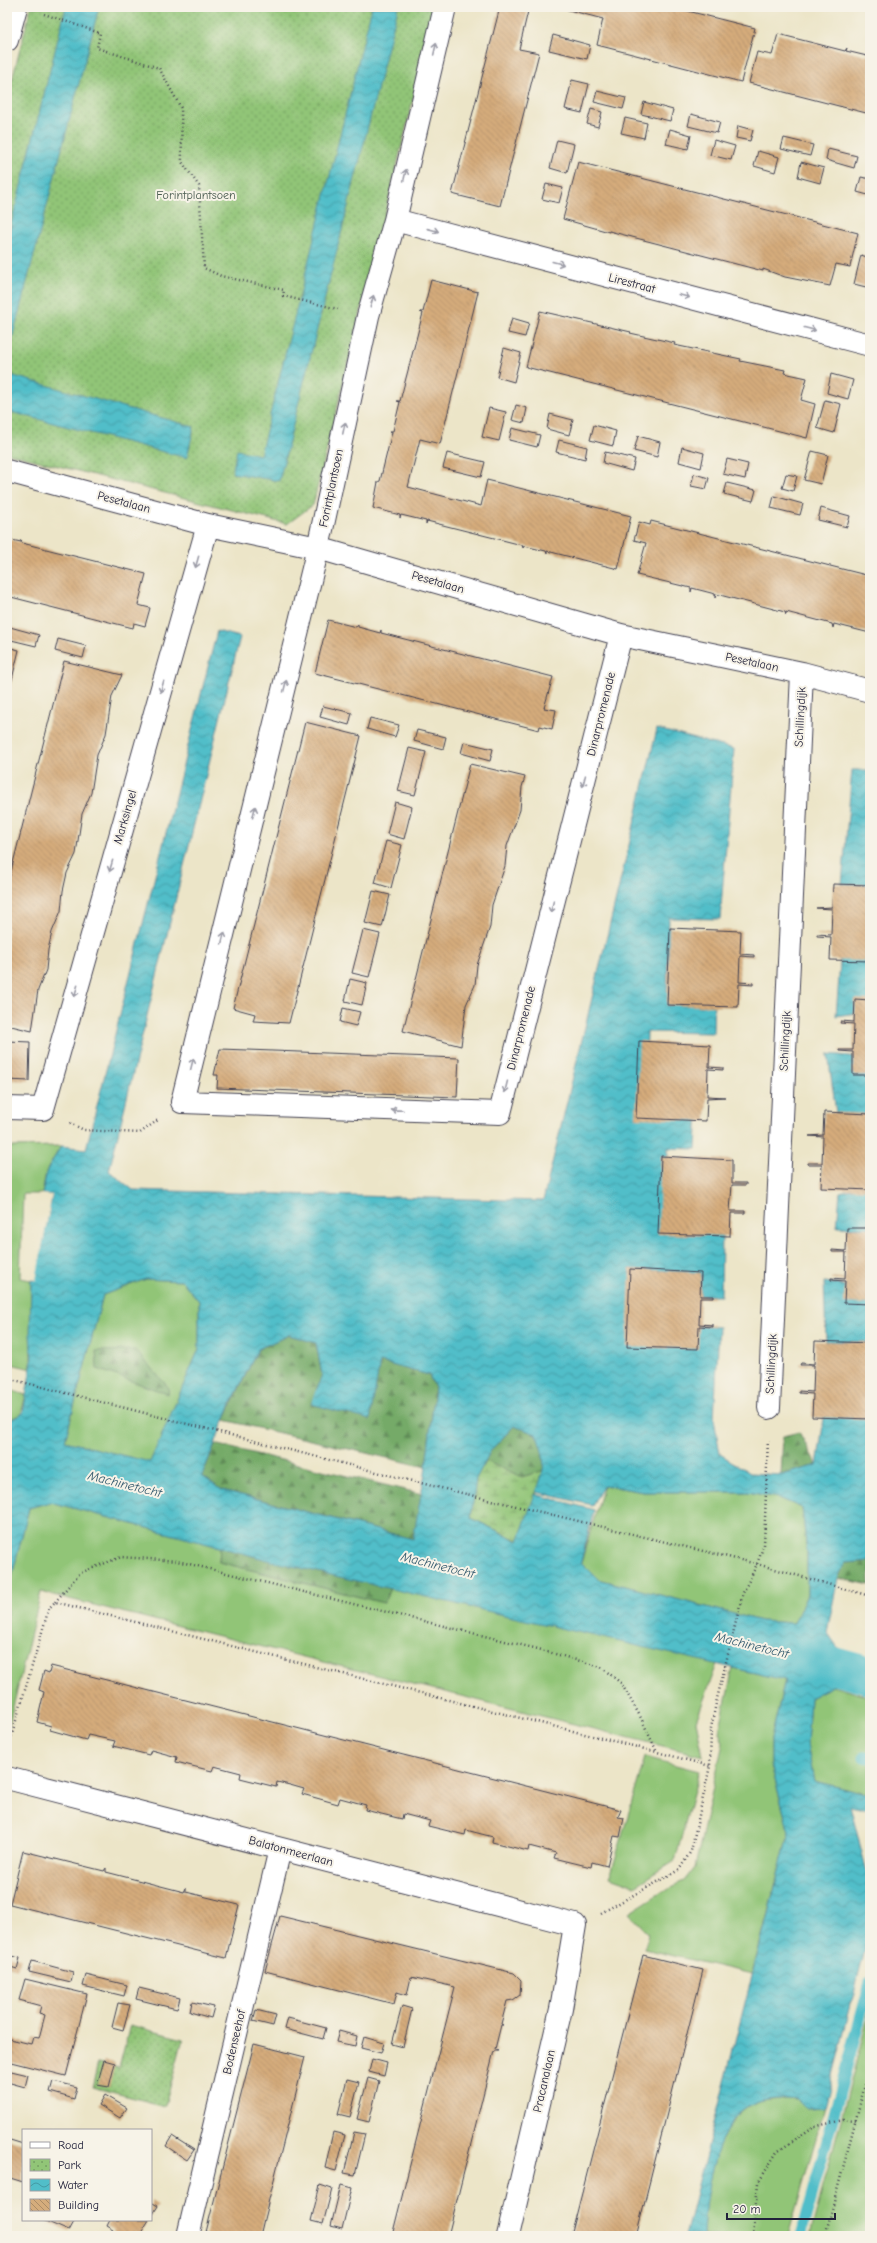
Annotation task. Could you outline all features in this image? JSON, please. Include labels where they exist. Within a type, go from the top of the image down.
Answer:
[{"type":"street","points":[[7,40],[16,7]]},
{"type":"street","name":"Forintplantsoen","points":[[318,548],[368,316],[395,220],[444,7]]},
{"type":"street","name":"Lirestraat","points":[[395,220],[870,345]]},
{"type":"street","name":"Pesetalaan","points":[[7,471],[208,525],[318,548],[621,635],[802,673],[870,691]]},
{"type":"street","name":"Marksingel","points":[[7,1108],[43,1109],[208,525]]},
{"type":"street","name":"Dinarpromenade","points":[[318,548],[182,1102],[500,1113],[621,635]]},
{"type":"street","name":"Schillingdijk","points":[[769,1408],[802,673]]},
{"type":"street","name":"Balatonmeerlaan","points":[[7,1778],[576,1925]]},
{"type":"street","name":"Bodenseehof","points":[[188,2236],[280,1849]]},
{"type":"street","name":"Pracanalaan","points":[[508,2236],[561,2009],[576,1925]]},
{"type":"path","points":[[55,17],[100,33],[97,48],[160,68],[181,108],[182,162],[199,186],[204,268],[221,276],[284,290],[283,296],[333,308]]},
{"type":"path","points":[[84,1130],[140,1133]]},
{"type":"path","points":[[7,1378],[408,1480],[789,1572],[870,1596]]},
{"type":"path","points":[[576,1925],[598,1915],[680,1870],[691,1851],[710,1766],[711,1728],[716,1703],[743,1594],[764,1545],[768,1430]]},
{"type":"path","points":[[7,1753],[49,1608],[80,1573],[121,1557],[177,1561],[538,1649],[601,1667],[621,1683],[640,1716],[657,1752]]},
{"type":"path","points":[[55,1602],[710,1766]]},
{"type":"path","points":[[825,2236],[870,2066]]},
{"type":"path","points":[[753,2236],[758,2184],[777,2152],[813,2127],[843,2120],[856,2121]]},
{"type":"green space","name":"Forintplantsoen","points":[[31,7],[436,7],[313,505],[287,524],[7,453],[7,99]]},
{"type":"green space","points":[[61,1146],[46,1172],[42,1194],[23,1194],[20,1278],[31,1280],[31,1369],[7,1363],[7,1147]]},
{"type":"green space","points":[[146,1279],[182,1281],[199,1301],[199,1349],[150,1463],[65,1441],[103,1295]]},
{"type":"green space","points":[[289,1335],[316,1343],[322,1375],[311,1405],[380,1362],[429,1375],[435,1388],[426,1467],[224,1420],[258,1349]]},
{"type":"green space","points":[[135,1350],[169,1388],[168,1394],[97,1369],[96,1351]]},
{"type":"green space","points":[[7,1389],[26,1395],[21,1414],[7,1421]]},
{"type":"green space","points":[[514,1426],[536,1434],[543,1451],[545,1470],[522,1477],[485,1461],[491,1450]]},
{"type":"green space","points":[[799,1432],[817,1465],[781,1475],[783,1436]]},
{"type":"green space","points":[[215,1444],[422,1494],[413,1539],[222,1490],[202,1476]]},
{"type":"green space","points":[[485,1461],[522,1477],[545,1470],[519,1541],[471,1518],[475,1479]]},
{"type":"green space","points":[[604,1485],[643,1492],[748,1492],[779,1498],[802,1508],[807,1553],[807,1595],[794,1623],[761,1621],[598,1579],[581,1563]]},
{"type":"green space","points":[[50,1502],[220,1547],[219,1562],[384,1603],[390,1588],[717,1664],[696,1721],[703,1756],[41,1592],[7,1732],[7,1596],[29,1508]]},
{"type":"green space","points":[[220,1547],[390,1588],[384,1603],[219,1562]]},
{"type":"green space","points":[[870,1561],[870,1585],[838,1578],[845,1563]]},
{"type":"green space","points":[[733,1668],[785,1680],[771,1739],[771,1765],[789,1832],[752,1974],[644,1949],[649,1934],[629,1913],[668,1888],[684,1881],[695,1867],[723,1743],[719,1732]]},
{"type":"green space","points":[[832,1686],[870,1697],[870,1795],[814,1781],[807,1744],[810,1698]]},
{"type":"green space","points":[[645,1757],[699,1771],[675,1861],[635,1886],[610,1877]]},
{"type":"green space","points":[[870,2009],[870,2236],[810,2236]]},
{"type":"green space","points":[[130,2025],[183,2039],[165,2106],[92,2087],[98,2063],[119,2068]]},
{"type":"green space","points":[[783,2099],[797,2100],[805,2108],[825,2107],[788,2236],[703,2236],[708,2184],[718,2148],[726,2132],[736,2118],[748,2107],[756,2103]]},
{"type":"water","points":[[66,7],[99,7],[7,358],[7,241]]},
{"type":"water","points":[[372,7],[398,7],[279,481],[232,473],[237,450],[260,455]]},
{"type":"water","points":[[7,374],[194,427],[187,458],[7,411]]},
{"type":"water","points":[[217,631],[240,637],[109,1171],[133,1190],[543,1201],[657,729],[734,749],[720,919],[669,918],[667,991],[714,992],[713,1033],[647,1032],[645,1105],[698,1106],[696,1149],[668,1148],[666,1221],[722,1235],[721,1296],[700,1296],[701,1273],[630,1269],[635,1331],[700,1326],[719,1327],[714,1419],[720,1454],[750,1473],[781,1475],[817,1465],[825,1412],[870,1414],[870,1561],[845,1563],[838,1578],[827,1632],[850,1665],[860,1667],[856,1682],[846,1679],[810,1698],[807,1744],[814,1781],[870,1795],[870,1810],[850,1806],[867,1872],[870,1873],[870,1930],[825,2107],[805,2108],[797,2100],[773,2099],[755,2103],[738,2115],[728,2129],[713,2164],[706,2203],[703,2236],[685,2236],[789,1832],[771,1765],[771,1739],[785,1680],[279,1563],[50,1502],[29,1508],[7,1596],[7,1422],[23,1413],[32,1361],[30,1335],[31,1280],[35,1280],[52,1195],[42,1194],[47,1170],[61,1146],[86,1149]],"holes":[[[146,1279],[182,1281],[199,1301],[199,1349],[150,1462],[65,1441],[103,1295]],[[289,1335],[316,1343],[322,1375],[311,1404],[370,1420],[380,1362],[429,1375],[435,1388],[426,1467],[413,1539],[222,1490],[202,1476],[229,1408],[258,1349]],[[514,1426],[536,1434],[542,1450],[544,1463],[542,1476],[536,1492],[592,1505],[604,1485],[643,1492],[748,1492],[779,1498],[802,1508],[807,1553],[807,1595],[794,1623],[761,1621],[598,1579],[581,1562],[594,1510],[535,1494],[518,1541],[471,1518],[476,1479],[491,1450]]]},
{"type":"water","points":[[852,770],[870,770],[870,885],[842,884]]},
{"type":"water","points":[[839,942],[870,942],[870,1011],[836,1016],[840,963]]},
{"type":"water","points":[[828,1054],[870,1058],[870,1116],[836,1113]]},
{"type":"water","points":[[870,1185],[870,1228],[837,1227],[840,1192]]},
{"type":"water","points":[[824,1282],[870,1290],[870,1342],[826,1341]]},
{"type":"pier","points":[[40,1194],[52,1195],[36,1280],[29,1279],[34,1278],[50,1196],[41,1196]]},
{"type":"building","points":[[500,7],[529,7],[519,49],[539,53],[500,206],[452,194]]},
{"type":"building","points":[[557,7],[672,7],[755,28],[741,82],[597,45],[603,19]]},
{"type":"building","points":[[778,34],[845,51],[847,48],[846,51],[867,56],[868,54],[870,57],[870,114],[749,83],[757,52],[772,55]]},
{"type":"building","points":[[553,35],[590,45],[587,59],[549,50]]},
{"type":"building","points":[[572,80],[589,84],[582,113],[565,109]]},
{"type":"building","points":[[597,91],[626,98],[623,109],[594,102]]},
{"type":"building","points":[[644,102],[673,110],[670,121],[641,114]]},
{"type":"building","points":[[591,109],[602,112],[598,127],[587,124]]},
{"type":"building","points":[[691,114],[720,122],[717,133],[688,126]]},
{"type":"building","points":[[625,118],[647,123],[644,138],[621,133]]},
{"type":"building","points":[[738,126],[753,130],[750,141],[736,138]]},
{"type":"building","points":[[670,129],[691,135],[688,149],[666,144]]},
{"type":"building","points":[[784,138],[813,145],[810,156],[781,149]]},
{"type":"building","points":[[557,140],[574,144],[567,173],[550,168]]},
{"type":"building","points":[[714,140],[735,146],[731,160],[710,155]]},
{"type":"building","points":[[828,149],[857,156],[854,168],[826,160]]},
{"type":"building","points":[[758,151],[779,157],[775,172],[754,166]]},
{"type":"building","points":[[578,162],[858,233],[850,267],[836,264],[830,286],[785,277],[763,269],[763,271],[563,219]]},
{"type":"building","points":[[801,162],[824,168],[820,183],[798,177]]},
{"type":"building","points":[[861,177],[870,179],[868,195],[857,192]]},
{"type":"building","points":[[546,184],[563,188],[559,203],[542,199]]},
{"type":"building","points":[[861,255],[870,258],[870,288],[854,284]]},
{"type":"building","points":[[431,280],[478,292],[440,444],[420,439],[408,487],[481,506],[487,480],[631,516],[618,569],[547,551],[547,554],[546,551],[524,546],[523,548],[522,545],[427,521],[426,524],[426,521],[401,515],[400,518],[400,515],[373,508],[378,482],[380,481],[392,432],[390,431],[393,431],[400,402],[397,401],[400,401],[423,313],[420,312],[423,312]]},
{"type":"building","points":[[540,311],[675,343],[674,345],[741,359],[740,361],[785,370],[784,373],[807,378],[801,400],[815,404],[807,438],[526,367]]},
{"type":"building","points":[[512,318],[529,323],[525,337],[508,333]]},
{"type":"building","points":[[504,348],[521,353],[514,382],[497,377]]},
{"type":"building","points":[[831,374],[853,380],[848,399],[827,393]]},
{"type":"building","points":[[825,400],[841,404],[834,433],[817,428]]},
{"type":"building","points":[[516,405],[527,408],[524,423],[512,420]]},
{"type":"building","points":[[489,408],[506,412],[499,441],[482,437]]},
{"type":"building","points":[[550,414],[573,420],[569,435],[547,429]]},
{"type":"building","points":[[594,425],[616,431],[613,446],[590,440]]},
{"type":"building","points":[[512,428],[540,435],[537,447],[509,440]]},
{"type":"building","points":[[638,436],[660,442],[657,457],[634,451]]},
{"type":"building","points":[[559,440],[587,447],[585,459],[556,452]]},
{"type":"building","points":[[682,447],[704,453],[701,468],[679,462]]},
{"type":"building","points":[[812,451],[828,455],[821,484],[804,480]]},
{"type":"building","points":[[605,452],[635,459],[632,471],[603,463]]},
{"type":"building","points":[[447,453],[485,462],[481,477],[443,468]]},
{"type":"building","points":[[727,459],[748,464],[745,479],[723,474]]},
{"type":"building","points":[[694,474],[709,478],[706,489],[691,486]]},
{"type":"building","points":[[786,474],[797,476],[793,491],[782,488]]},
{"type":"building","points":[[727,483],[756,490],[753,501],[724,494]]},
{"type":"building","points":[[774,496],[803,504],[800,515],[771,508]]},
{"type":"building","points":[[821,508],[850,516],[847,527],[818,520]]},
{"type":"building","points":[[651,521],[870,576],[870,633],[834,624],[833,628],[832,624],[786,612],[786,615],[785,612],[716,594],[715,598],[715,594],[692,588],[691,592],[691,588],[637,575],[646,543],[634,540],[639,522],[650,525]]},
{"type":"building","points":[[7,539],[21,542],[21,540],[22,543],[146,574],[138,605],[150,608],[145,626],[134,623],[133,628],[7,596]]},
{"type":"building","points":[[328,620],[356,627],[358,624],[358,627],[380,633],[381,630],[381,633],[553,677],[544,708],[556,710],[552,729],[540,726],[539,730],[315,673]]},
{"type":"building","points":[[10,627],[39,635],[36,646],[7,639]]},
{"type":"building","points":[[58,639],[86,646],[83,658],[55,651]]},
{"type":"building","points":[[7,647],[19,650],[9,692],[7,692]]},
{"type":"building","points":[[64,661],[122,675],[112,696],[106,734],[97,755],[91,793],[82,814],[76,854],[67,873],[61,911],[52,932],[46,970],[38,990],[32,1031],[7,1025],[7,887]]},
{"type":"building","points":[[323,706],[352,713],[349,725],[320,717]]},
{"type":"building","points":[[370,718],[399,725],[395,737],[367,729]]},
{"type":"building","points":[[305,722],[361,736],[289,1023],[253,1021],[255,1014],[233,1008]]},
{"type":"building","points":[[417,730],[446,737],[443,749],[414,741]]},
{"type":"building","points":[[464,742],[493,749],[490,761],[461,753]]},
{"type":"building","points":[[409,748],[426,752],[415,795],[398,791]]},
{"type":"building","points":[[470,764],[525,777],[522,787],[520,810],[507,846],[505,866],[492,905],[490,927],[477,965],[475,985],[466,1005],[461,1046],[403,1031]]},
{"type":"building","points":[[395,802],[412,807],[404,839],[387,834]]},
{"type":"building","points":[[386,841],[402,845],[391,888],[375,883]]},
{"type":"building","points":[[833,884],[870,885],[870,961],[830,960],[831,937],[817,936],[817,934],[831,935],[832,909],[816,908],[832,907]]},
{"type":"building","points":[[373,891],[390,895],[382,927],[365,923]]},
{"type":"building","points":[[670,928],[741,931],[740,954],[754,955],[754,957],[740,956],[739,982],[753,983],[753,985],[739,984],[738,1007],[667,1005]]},
{"type":"building","points":[[363,930],[380,934],[369,977],[352,973]]},
{"type":"building","points":[[350,979],[367,983],[362,1005],[345,1001]]},
{"type":"building","points":[[855,999],[870,1000],[870,1075],[853,1075],[853,1052],[839,1051],[853,1050],[854,1024],[840,1023],[841,1021],[854,1022]]},
{"type":"building","points":[[343,1008],[360,1012],[356,1026],[340,1022]]},
{"type":"building","points":[[7,1041],[30,1042],[29,1081],[7,1080]]},
{"type":"building","points":[[639,1041],[710,1045],[709,1067],[723,1068],[723,1070],[708,1069],[707,1096],[725,1097],[707,1098],[706,1121],[636,1118]]},
{"type":"building","points":[[220,1049],[459,1058],[457,1097],[217,1088],[218,1075],[214,1075]]},
{"type":"building","points":[[824,1112],[870,1114],[870,1190],[821,1188],[822,1165],[808,1165],[808,1163],[822,1163],[823,1137],[809,1136],[823,1135]]},
{"type":"building","points":[[661,1156],[732,1160],[732,1183],[746,1183],[746,1185],[732,1185],[730,1211],[745,1211],[745,1213],[731,1213],[730,1236],[658,1234]]},
{"type":"building","points":[[847,1228],[870,1228],[870,1304],[844,1303],[845,1281],[831,1280],[831,1278],[845,1279],[846,1252],[832,1252],[832,1250],[846,1251]]},
{"type":"building","points":[[630,1269],[701,1273],[700,1296],[714,1296],[714,1298],[700,1298],[699,1324],[713,1325],[713,1327],[699,1326],[698,1349],[627,1347]]},
{"type":"building","points":[[815,1341],[870,1343],[870,1419],[812,1417],[813,1394],[799,1393],[799,1391],[813,1392],[814,1365],[800,1365],[801,1363],[814,1364]]},
{"type":"building","points":[[51,1666],[621,1810],[618,1817],[624,1818],[620,1837],[614,1836],[607,1866],[592,1862],[591,1867],[554,1858],[556,1853],[529,1846],[528,1851],[492,1842],[493,1837],[466,1830],[465,1835],[428,1826],[430,1821],[403,1814],[402,1819],[365,1810],[366,1805],[340,1798],[338,1804],[302,1794],[304,1789],[290,1785],[277,1782],[276,1787],[240,1778],[241,1773],[214,1766],[212,1771],[176,1762],[177,1757],[151,1750],[149,1755],[113,1746],[115,1741],[88,1735],[86,1740],[50,1730],[51,1726],[37,1722],[44,1692],[39,1690],[44,1671],[49,1673]]},
{"type":"building","points":[[23,1851],[104,1871],[106,1868],[106,1872],[184,1892],[186,1888],[186,1892],[239,1905],[226,1958],[10,1904]]},
{"type":"building","points":[[280,1916],[514,1973],[521,1980],[520,1995],[513,2000],[507,2001],[501,2024],[503,2025],[501,2025],[495,2049],[498,2051],[494,2051],[448,2236],[392,2236],[455,1987],[411,1977],[407,1995],[397,1992],[394,2004],[265,1971]]},
{"type":"building","points":[[7,1955],[20,1958],[17,1969],[7,1966]]},
{"type":"building","points":[[643,1955],[703,1970],[636,2236],[571,2236]]},
{"type":"building","points":[[32,1961],[73,1972],[71,1982],[29,1972]]},
{"type":"building","points":[[86,1975],[127,1985],[124,1996],[83,1986]]},
{"type":"building","points":[[25,1979],[87,1994],[66,2076],[7,2061],[10,2039],[31,2044],[33,2037],[39,2038],[45,2015],[39,2013],[41,2006],[19,2000]]},
{"type":"building","points":[[139,1988],[180,1998],[177,2009],[136,1999]]},
{"type":"building","points":[[192,2002],[214,2007],[211,2018],[190,2012]]},
{"type":"building","points":[[118,2003],[130,2005],[123,2030],[112,2027]]},
{"type":"building","points":[[402,2006],[412,2009],[403,2047],[392,2044]]},
{"type":"building","points":[[256,2010],[276,2015],[273,2026],[253,2021]]},
{"type":"building","points":[[288,2018],[326,2028],[323,2039],[285,2029]]},
{"type":"building","points":[[339,2031],[357,2036],[355,2046],[336,2042]]},
{"type":"building","points":[[364,2037],[384,2043],[381,2053],[361,2048]]},
{"type":"building","points":[[254,2044],[305,2057],[260,2236],[205,2236]]},
{"type":"building","points":[[372,2059],[387,2063],[384,2076],[369,2072]]},
{"type":"building","points":[[104,2060],[115,2063],[109,2087],[97,2085]]},
{"type":"building","points":[[7,2070],[28,2075],[25,2087],[7,2082]]},
{"type":"building","points":[[368,2078],[379,2081],[369,2122],[357,2119]]},
{"type":"building","points":[[347,2079],[359,2082],[350,2117],[338,2114]]},
{"type":"building","points":[[53,2081],[77,2087],[74,2099],[50,2092]]},
{"type":"building","points":[[105,2095],[127,2108],[120,2118],[99,2105]]},
{"type":"building","points":[[333,2132],[345,2135],[336,2171],[325,2168]]},
{"type":"building","points":[[354,2132],[365,2134],[355,2175],[344,2173]]},
{"type":"building","points":[[172,2136],[194,2150],[187,2160],[166,2146]]},
{"type":"building","points":[[7,2139],[22,2144],[22,2182],[7,2177]]},
{"type":"building","points":[[320,2185],[332,2189],[323,2224],[311,2221]]},
{"type":"building","points":[[341,2185],[352,2188],[342,2229],[331,2226]]},
{"type":"building","points":[[152,2203],[158,2206],[152,2215]]},
{"type":"building","points":[[45,2221],[74,2221],[69,2231]]},
{"type":"building","points":[[110,2221],[148,2221],[139,2236],[111,2236],[114,2230],[107,2226]]},
{"type":"waterway","name":"Machinetocht","points":[[808,1659],[870,1676]]},
{"type":"waterway","points":[[864,1757],[870,1758]]},
{"type":"waterway","points":[[801,2236],[870,1982]]}]
